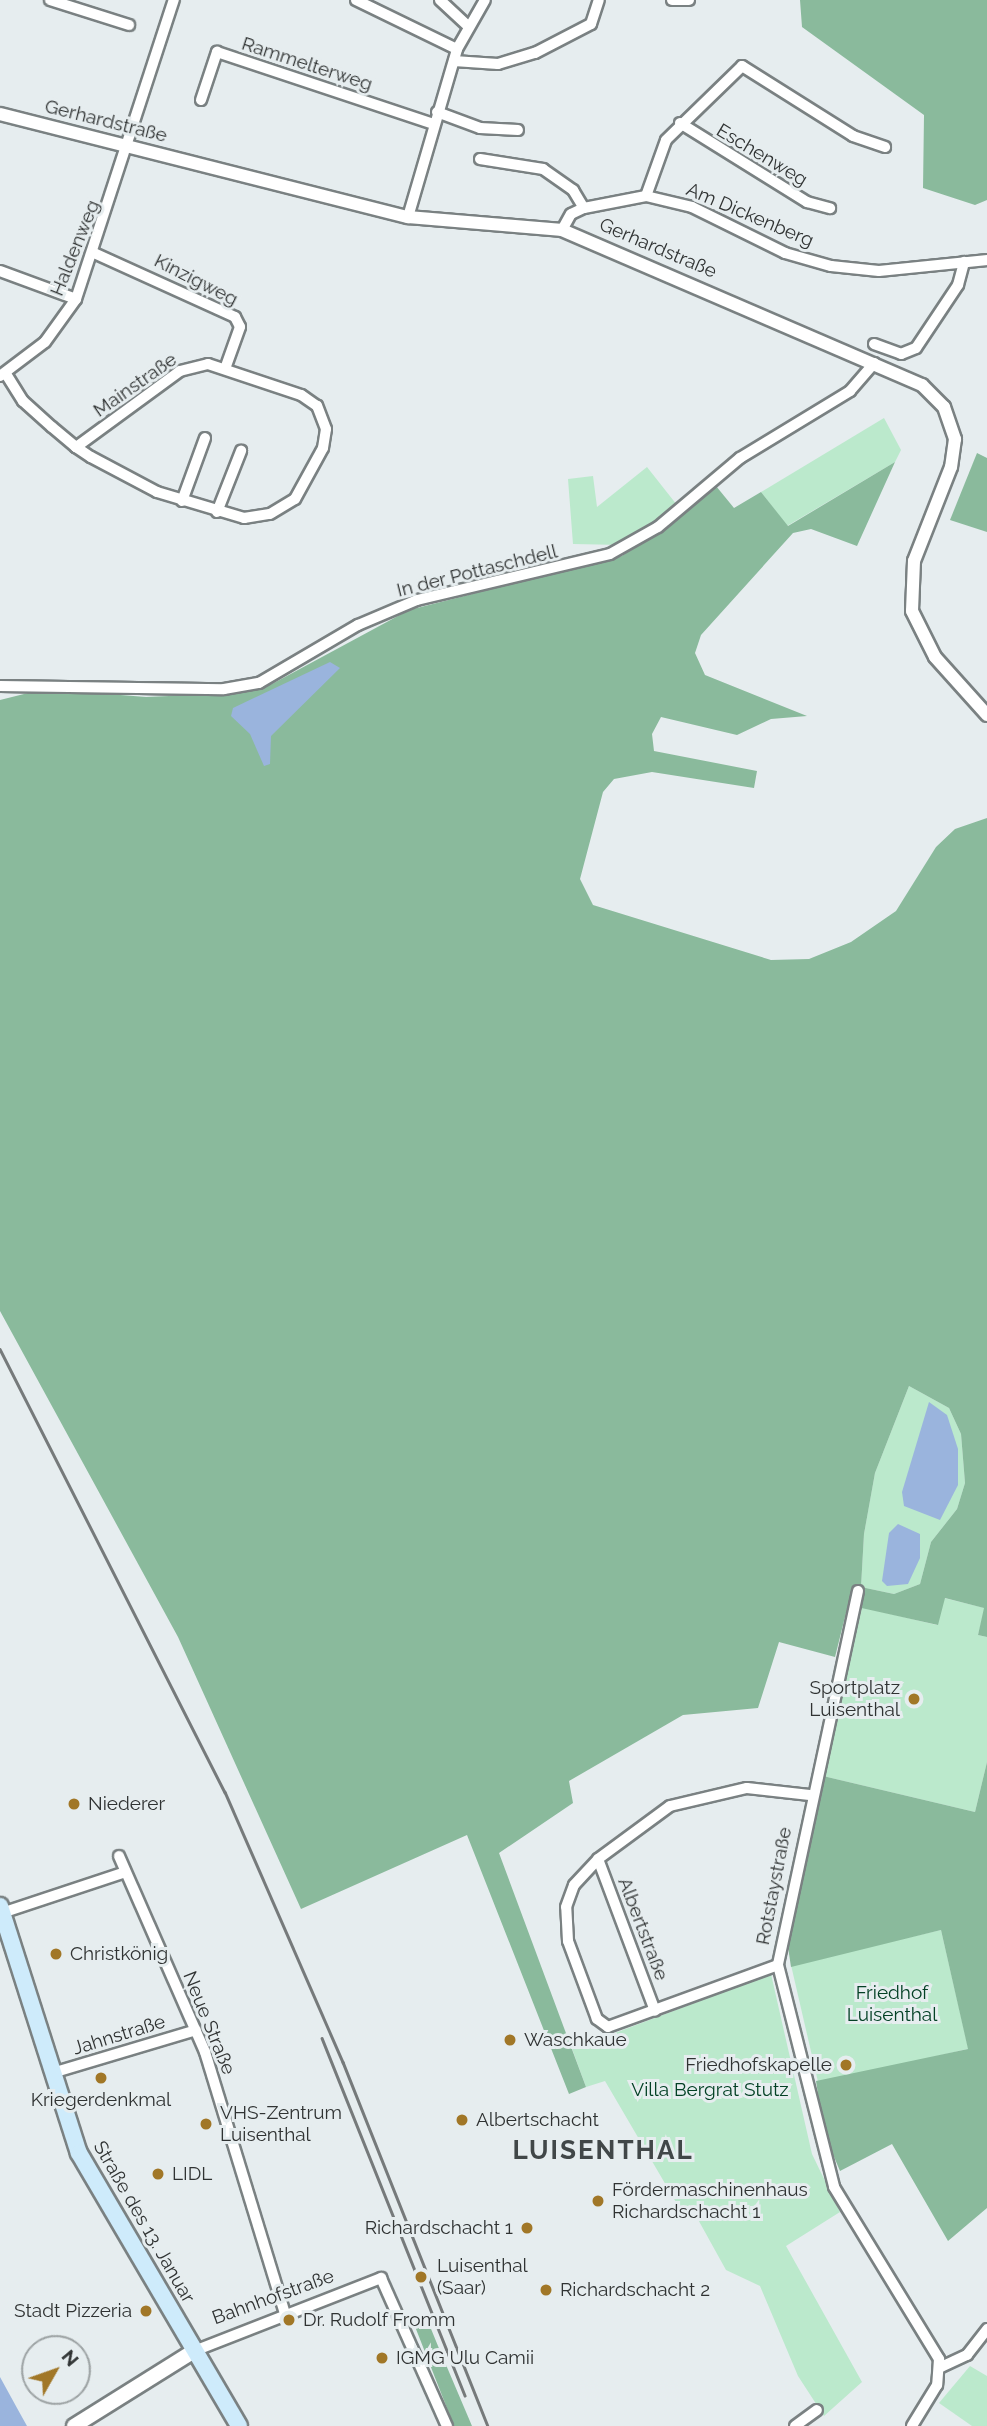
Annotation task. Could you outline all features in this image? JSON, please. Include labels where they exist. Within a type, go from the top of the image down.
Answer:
[{"type":"main road","name":"Straße des 13. Januar","points":[[1,1909],[52,2073],[87,2169],[239,2426]]},
{"type":"main road","name":"Bahnhofstraße","points":[[74,2426],[194,2351]]},
{"type":"street","points":[[50,0],[129,25]]},
{"type":"street","name":"Haldenweg","points":[[3,375],[45,342],[76,299],[94,253],[174,0]]},
{"type":"street","points":[[356,0],[457,48]]},
{"type":"street","points":[[440,0],[468,26]]},
{"type":"street","points":[[408,217],[457,48],[485,0]]},
{"type":"street","points":[[454,61],[498,64],[535,53],[591,24],[599,0]]},
{"type":"street","points":[[672,0],[689,0]]},
{"type":"street","name":"Rammelterweg","points":[[201,100],[217,52],[434,124]]},
{"type":"street","points":[[646,196],[660,149],[680,123],[742,66],[853,136],[885,146]]},
{"type":"street","points":[[438,112],[481,128],[518,130]]},
{"type":"street","name":"Gerhardstraße","points":[[0,114],[408,217],[562,230],[874,362],[922,385],[950,417],[951,467],[914,561],[910,600],[926,645],[987,715]]},
{"type":"street","name":"Eschenweg","points":[[680,123],[807,202],[830,208]]},
{"type":"street","points":[[480,159],[542,169],[573,190],[584,208],[571,214],[562,230]]},
{"type":"street","name":"Am Dickenberg","points":[[584,208],[646,196],[692,207],[785,253],[831,266],[879,271],[987,260]]},
{"type":"street","name":"Kinzigweg","points":[[94,253],[235,317],[240,327],[226,366]]},
{"type":"street","points":[[874,344],[901,354],[916,348],[958,285],[964,262]]},
{"type":"street","points":[[0,271],[76,299]]},
{"type":"street","name":"In der Pottaschdell","points":[[0,686],[224,689],[259,683],[358,625],[417,600],[610,554],[658,527],[740,458],[850,391],[874,362]]},
{"type":"street","name":"Mainstraße","points":[[3,375],[23,401],[76,447],[182,501],[217,512],[271,514],[295,499],[323,448],[326,429],[317,406],[301,395],[226,366],[180,371],[76,447]]},
{"type":"street","points":[[182,501],[205,438]]},
{"type":"street","points":[[217,512],[241,451]]},
{"type":"street","name":"Rotstaystraße","points":[[858,1591],[810,1795],[778,1965],[834,2187],[926,2332],[941,2367]]},
{"type":"street","name":"Albertstraße","points":[[778,1965],[608,2027],[594,2011],[565,1919],[574,1885],[598,1859],[656,1814],[698,1796],[747,1788],[810,1795]]},
{"type":"street","name":"Neue Straße","points":[[119,1856],[196,2030],[285,2313]]},
{"type":"street","name":"Albertstraße","points":[[598,1859],[655,2011]]},
{"type":"street","points":[[1,1909],[125,1872]]},
{"type":"street","name":"Jahnstraße","points":[[52,2073],[196,2030]]},
{"type":"street","name":"Bahnhofstraße","points":[[194,2351],[285,2313],[381,2278],[447,2426]]},
{"type":"street","points":[[912,2426],[937,2385],[941,2367],[967,2355],[987,2329]]},
{"type":"street","points":[[795,2426],[817,2410]]},
{"type":"green space","points":[[800,0],[987,0],[987,200],[975,205],[923,188],[924,115],[802,27]]},
{"type":"green space","points":[[884,418],[901,450],[895,462],[787,526],[761,492]]},
{"type":"green space","points":[[977,453],[987,458],[987,532],[950,520]]},
{"type":"green space","points":[[895,462],[857,546],[811,529],[793,533],[701,635],[695,653],[705,675],[807,716],[771,719],[737,735],[661,717],[652,734],[654,751],[757,771],[754,788],[652,772],[614,779],[603,792],[580,879],[593,905],[771,960],[809,959],[851,942],[896,911],[936,847],[955,829],[987,818],[987,1637],[978,1635],[984,1608],[945,1598],[938,1625],[848,1605],[835,1657],[779,1642],[758,1708],[683,1715],[569,1781],[573,1803],[499,1853],[586,2087],[569,2094],[467,1835],[301,1909],[178,1637],[0,1311],[0,700],[44,689],[146,697],[238,693],[272,684],[409,610],[622,556],[716,486],[734,508],[761,492],[788,526]],"holes":[[[909,1386],[949,1408],[961,1434],[965,1483],[957,1509],[931,1542],[920,1584],[894,1594],[861,1587],[864,1534],[875,1473]]]},
{"type":"green space","points":[[647,467],[677,505],[622,545],[573,544],[568,479],[593,476],[597,507]]},
{"type":"green space","points":[[909,1386],[949,1408],[961,1434],[965,1483],[957,1509],[931,1542],[920,1584],[894,1594],[861,1587],[864,1534],[875,1473]]},
{"type":"green space","name":"Sportplatz Luisenthal","points":[[944,1598],[985,1608],[978,1635],[987,1637],[987,1762],[975,1812],[823,1776],[861,1607],[937,1625]]},
{"type":"green space","points":[[987,1762],[987,2208],[948,2241],[892,2144],[840,2171],[824,2133],[816,2081],[968,2049],[941,1930],[791,1967],[788,1947],[823,1776],[975,1812]]},
{"type":"green space","name":"Friedhof Luisenthal","points":[[941,1930],[968,2049],[818,2084],[791,1965]]},
{"type":"green space","name":"Villa Bergrat Stutz","points":[[771,1974],[812,2154],[840,2212],[786,2246],[862,2382],[824,2416],[798,2376],[760,2286],[726,2270],[690,2205],[680,2209],[605,2081],[586,2087],[570,2043],[607,2036]]},
{"type":"green space","points":[[427,2319],[472,2426],[454,2426],[414,2324]]},
{"type":"green space","points":[[970,2366],[987,2376],[987,2426],[972,2426],[939,2403]]},
{"type":"water","points":[[330,662],[340,668],[271,736],[270,764],[264,766],[250,734],[231,716],[233,708]]},
{"type":"water","points":[[929,1402],[947,1415],[958,1449],[958,1485],[940,1520],[904,1506],[902,1492]]},
{"type":"water","points":[[898,1524],[920,1534],[920,1558],[908,1584],[887,1586],[882,1581],[889,1533]]},
{"type":"water","points":[[0,2377],[17,2408],[27,2426],[0,2426]]},
{"type":"railway","points":[[0,1349],[225,1792],[343,2062],[488,2426]]},
{"type":"railway","points":[[322,2038],[465,2395]]},
{"type":"place","name":"Sportplatz Luisenthal","points":[[914,1699]]},
{"type":"place","name":"Niederer","points":[[74,1804]]},
{"type":"place","name":"Christkönig","points":[[56,1954]]},
{"type":"place","name":"Waschkaue","points":[[510,2040]]},
{"type":"place","name":"Friedhofskapelle","points":[[846,2065]]},
{"type":"place","name":"Kriegerdenkmal","points":[[101,2078]]},
{"type":"place","name":"Albertschacht","points":[[462,2120]]},
{"type":"place","name":"VHS-Zentrum Luisenthal","points":[[206,2124]]},
{"type":"place","name":"LIDL","points":[[158,2174]]},
{"type":"place","name":"Fördermaschinenhaus Richardschacht 1","points":[[598,2201]]},
{"type":"place","name":"Richardschacht 1","points":[[527,2228]]},
{"type":"place","name":"Luisenthal (Saar)","points":[[421,2277]]},
{"type":"place","name":"Richardschacht 2","points":[[546,2290]]},
{"type":"place","name":"Stadt Pizzeria","points":[[146,2311]]},
{"type":"place","name":"Dr. Rudolf Fromm","points":[[289,2320]]},
{"type":"place","name":"IGMG Ulu Camii","points":[[382,2358]]},
{"type":"district","name":"LUISENTHAL","points":[[603,2151]]}]
